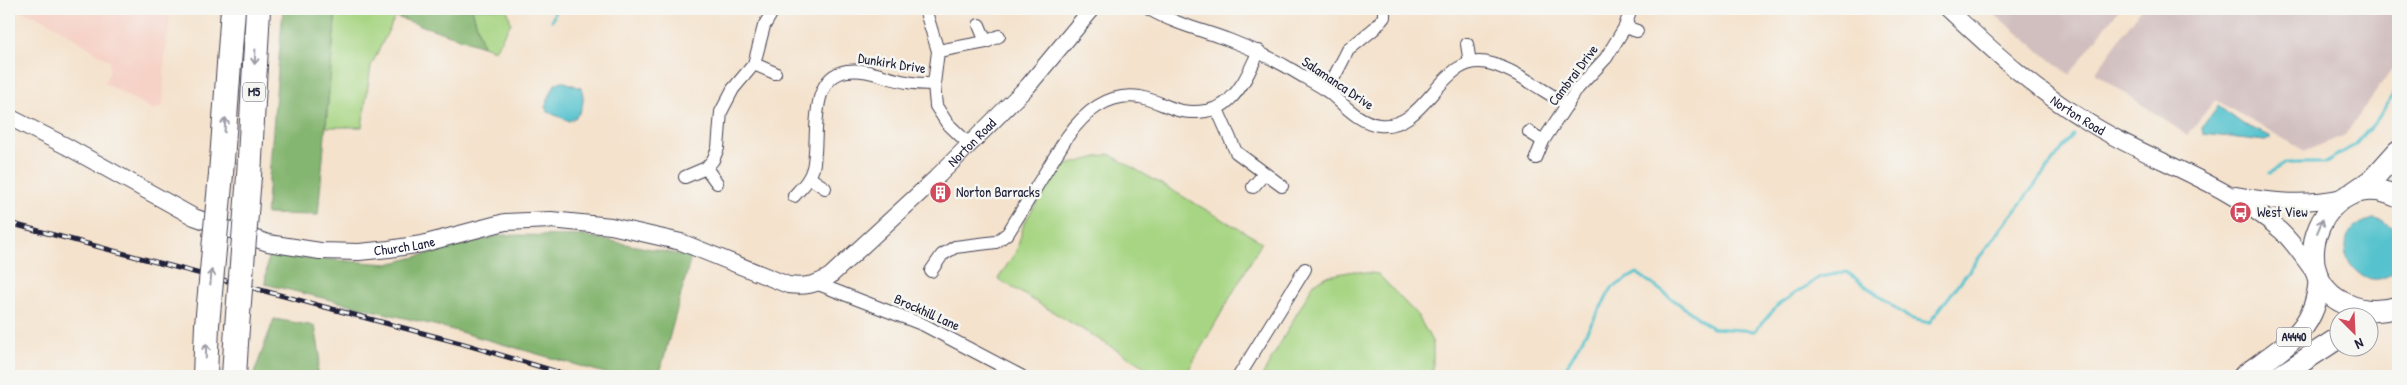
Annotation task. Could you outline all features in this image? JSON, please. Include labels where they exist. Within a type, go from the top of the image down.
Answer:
[{"type":"highway","name":"M5","points":[[205,376],[206,325],[221,174],[233,9]]},
{"type":"highway","name":"M5","points":[[234,376],[250,176],[258,9]]},
{"type":"highway","points":[[2393,308],[2368,310],[2354,308],[2328,293],[2318,279],[2315,263],[2317,232],[2331,207],[2373,178],[2398,151]]},
{"type":"highway","points":[[2349,195],[2377,190],[2398,197]]},
{"type":"highway","name":"A4440","points":[[2244,376],[2302,330],[2313,314],[2318,297],[2318,279]]},
{"type":"highway","points":[[2380,315],[2393,308]]},
{"type":"highway","name":"A4440","points":[[2280,376],[2330,343]]},
{"type":"street","points":[[685,178],[706,168],[713,160],[718,148],[721,112],[733,89],[754,64],[764,26],[774,9]]},
{"type":"street","points":[[925,9],[938,52],[934,84],[936,106],[946,123],[970,145]]},
{"type":"street","name":"Norton Road","points":[[818,284],[838,270],[970,145],[1028,86],[1092,9]]},
{"type":"street","name":"Salamanca Drive","points":[[1149,9],[1196,30],[1258,51],[1327,91],[1362,120],[1380,126],[1402,122],[1416,113],[1442,81],[1470,63]]},
{"type":"street","points":[[1327,91],[1348,50],[1375,28],[1384,17],[1384,9]]},
{"type":"street","name":"Cambrai Drive","points":[[1536,158],[1543,141],[1578,88],[1631,29],[1631,9]]},
{"type":"street","name":"Norton Road","points":[[1948,9],[2014,68],[2080,118],[2120,142],[2226,193],[2281,232],[2318,279]]},
{"type":"street","points":[[979,25],[986,42]]},
{"type":"street","points":[[938,52],[986,42],[999,36]]},
{"type":"street","points":[[1467,44],[1470,63],[1491,64],[1516,75],[1568,105]]},
{"type":"street","points":[[931,271],[942,255],[955,247],[996,242],[1008,233],[1078,121],[1103,102],[1140,97],[1184,112],[1217,108],[1229,100],[1243,84],[1258,51]]},
{"type":"street","points":[[754,64],[774,73]]},
{"type":"street","name":"Dunkirk Drive","points":[[810,178],[814,166],[816,118],[821,96],[830,80],[845,71],[862,71],[907,82],[934,84]]},
{"type":"street","points":[[1217,108],[1236,152],[1282,186]]},
{"type":"street","name":"Church Lane","points":[[9,117],[66,146],[194,217],[268,243],[320,251],[379,250],[422,244],[505,222],[551,220],[603,225],[638,231],[681,242],[788,285],[818,284]]},
{"type":"street","points":[[1529,132],[1543,141]]},
{"type":"street","points":[[706,168],[717,183]]},
{"type":"street","points":[[1254,187],[1264,174]]},
{"type":"street","points":[[794,196],[810,178],[825,188]]},
{"type":"street","name":"Norton Road","points":[[2226,193],[2271,202],[2294,203],[2318,202],[2349,195]]},
{"type":"street","points":[[1239,376],[1305,269]]},
{"type":"street","name":"Brockhill Lane","points":[[818,284],[924,325],[1021,376]]},
{"type":"shaded area","points":[[15,9],[171,9],[165,53],[163,106],[154,110],[104,83],[109,74],[110,61],[44,19]]},
{"type":"shaded area","points":[[1988,9],[2119,9],[2069,75]]},
{"type":"shaded area","points":[[2141,9],[2398,9],[2398,61],[2345,135],[2305,151],[2215,100],[2187,135],[2095,73]]},
{"type":"green space","points":[[283,9],[336,9],[318,215],[266,214]]},
{"type":"green space","points":[[336,9],[399,9],[371,66],[362,127],[326,127]]},
{"type":"green space","points":[[399,9],[472,9],[483,46],[396,17]]},
{"type":"green space","points":[[472,9],[507,9],[511,23],[495,50],[483,46]]},
{"type":"green space","points":[[1109,154],[1262,242],[1185,376],[1160,376],[998,279],[1017,250],[1024,223],[1059,167]]},
{"type":"green space","points":[[502,235],[586,236],[691,257],[659,376],[615,376],[446,328],[265,284],[268,255],[388,264]]},
{"type":"green space","points":[[1354,271],[1378,274],[1418,316],[1433,343],[1433,376],[1262,376],[1314,283],[1328,276]]},
{"type":"green space","points":[[274,319],[315,326],[320,355],[316,376],[253,376]]},
{"type":"water","points":[[562,81],[581,88],[583,98],[580,112],[569,121],[548,112],[545,107],[555,84]]},
{"type":"water","points":[[2218,106],[2243,124],[2270,136],[2270,139],[2265,141],[2203,134],[2202,127]]},
{"type":"water","points":[[2373,219],[2383,221],[2398,232],[2398,266],[2385,277],[2372,279],[2360,274],[2351,265],[2345,252],[2346,239],[2355,227]]},
{"type":"waterway","points":[[552,21],[556,9]]},
{"type":"waterway","points":[[2270,173],[2285,163],[2324,163],[2355,145],[2377,120],[2398,86]]},
{"type":"waterway","points":[[1561,376],[1612,288],[1637,273],[1712,328],[1755,331],[1778,305],[1820,277],[1847,272],[1909,318],[1929,323],[2073,135]]},
{"type":"railway","points":[[9,223],[464,344],[571,376]]},
{"type":"place","name":"Norton Barracks","points":[[940,192]]},
{"type":"place","name":"West View","points":[[2241,212]]}]
